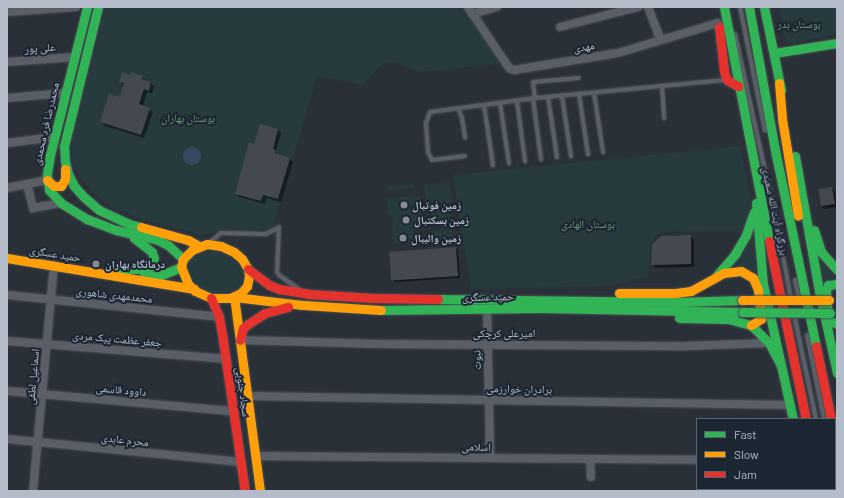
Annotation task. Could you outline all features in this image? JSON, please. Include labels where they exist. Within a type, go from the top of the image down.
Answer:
[{"type":"main road","name":"محمدرضا فرد محمدی","points":[[87,7],[50,155],[47,180],[50,190],[61,203],[87,219],[127,233],[158,240],[168,245],[182,263]]},
{"type":"main road","name":"محمدرضا فرد محمدی","points":[[98,7],[64,146],[65,161],[74,186],[99,210],[129,224],[203,245]]},
{"type":"main road","name":"بزرگراه آیت الله سعیدی","points":[[749,7],[776,156],[831,418]]},
{"type":"main road","points":[[764,7],[800,184],[819,291],[837,374]]},
{"type":"main road","points":[[721,8],[718,22],[724,71],[727,80],[738,86]]},
{"type":"main road","name":"بزرگراه آیت الله سعیدی","points":[[721,8],[806,418]]},
{"type":"main road","points":[[774,54],[837,43]]},
{"type":"main road","points":[[779,83],[782,119],[798,212],[799,262]]},
{"type":"main road","points":[[47,180],[54,186],[61,186],[65,179],[65,161]]},
{"type":"main road","points":[[800,184],[821,252],[837,270]]},
{"type":"main road","points":[[711,281],[735,254],[746,235],[756,203],[763,284],[793,418]]},
{"type":"main road","points":[[118,269],[141,269],[152,266],[153,263],[152,252],[127,233]]},
{"type":"main road","points":[[203,245],[221,246],[234,252],[242,259],[248,269],[247,286],[241,293],[234,297],[211,298],[194,289],[184,278],[182,263],[187,254],[203,245]]},
{"type":"main road","name":"حمید عسگری","points":[[7,252],[159,276],[182,263]]},
{"type":"main road","name":"حمید عسگری","points":[[7,258],[194,289]]},
{"type":"main road","name":"حمید عسگری","points":[[248,269],[270,285],[279,289],[309,294],[374,298],[483,298],[679,302],[833,300]]},
{"type":"main road","points":[[483,298],[540,294],[675,293],[691,291],[724,274],[735,271],[747,273],[754,278],[758,290],[761,319],[757,323],[751,325]]},
{"type":"main road","points":[[837,284],[828,285],[826,291],[828,320],[834,324],[837,324]]},
{"type":"main road","name":"حمید عسگری","points":[[234,297],[303,305],[375,310],[490,309],[834,313]]},
{"type":"main road","name":"سجاد جنوبی","points":[[234,297],[260,491]]},
{"type":"main road","name":"سجاد جنوبی","points":[[211,298],[219,317],[245,491]]},
{"type":"main road","points":[[240,340],[243,328],[259,317],[282,308],[303,305]]},
{"type":"main road","points":[[490,309],[540,315],[728,319],[751,325],[769,343],[781,366]]},
{"type":"street","points":[[7,12],[76,7]]},
{"type":"street","points":[[470,11],[497,7]]},
{"type":"street","points":[[560,27],[638,7]]},
{"type":"street","points":[[648,7],[660,39]]},
{"type":"street","name":"مهدی","points":[[470,11],[511,70],[618,53],[718,22]]},
{"type":"street","name":"علی پور","points":[[7,62],[74,57]]},
{"type":"street","points":[[7,98],[66,92]]},
{"type":"street","points":[[7,143],[55,137]]},
{"type":"street","points":[[7,188],[47,180]]},
{"type":"street","points":[[27,184],[33,208],[61,203]]},
{"type":"street","name":"اسماعیل لطفی","points":[[33,491],[54,265]]},
{"type":"street","name":"محمدمهدی شاهوری","points":[[7,295],[219,317]]},
{"type":"street","name":"نبوت","points":[[490,309],[488,344],[490,458]]},
{"type":"street","name":"امیرعلی کرچکی","points":[[240,340],[382,344],[686,346],[769,343]]},
{"type":"street","name":"جعفر عظمت پیک مردی","points":[[7,341],[226,360]]},
{"type":"street","name":"داوود قاسمی","points":[[7,391],[233,410]]},
{"type":"street","name":"برادران خوارزمی","points":[[247,396],[791,405]]},
{"type":"street","name":"محرم عابدی","points":[[7,439],[241,462]]},
{"type":"street","name":"اسلامی","points":[[255,456],[696,460]]},
{"type":"street","points":[[590,459],[591,477]]},
{"type":"lane","points":[[740,7],[766,138]]},
{"type":"lane","points":[[721,8],[738,39],[816,418]]},
{"type":"lane","points":[[541,158],[533,82],[579,78]]},
{"type":"lane","points":[[465,156],[432,160],[428,152],[426,123],[430,112],[534,98],[727,80]]},
{"type":"lane","points":[[662,86],[664,118]]},
{"type":"lane","points":[[594,93],[603,152]]},
{"type":"lane","points":[[579,94],[588,154]]},
{"type":"lane","points":[[562,96],[571,156]]},
{"type":"lane","points":[[548,97],[556,157]]},
{"type":"lane","points":[[517,101],[525,161]]},
{"type":"lane","points":[[500,103],[509,162]]},
{"type":"lane","points":[[484,105],[493,165]]},
{"type":"lane","points":[[458,108],[462,118],[465,138]]},
{"type":"lane","points":[[203,245],[221,233],[266,234],[279,228],[277,272],[284,280],[309,294]]},
{"type":"lane","points":[[794,276],[804,321]]},
{"type":"lane","points":[[805,328],[824,418]]},
{"type":"green space","name":"بوستان بهاران","points":[[104,7],[467,7],[500,64],[418,72],[398,62],[388,63],[379,67],[363,85],[317,76],[272,230],[228,229],[202,235],[143,220],[112,208],[92,192],[74,168],[71,138],[92,46]]},
{"type":"green space","name":"بوستان بدر","points":[[779,7],[837,7],[837,35],[786,44]]},
{"type":"green space","name":"بوستان الهادی","points":[[740,146],[751,202],[746,226],[738,231],[659,232],[650,244],[648,277],[607,286],[471,289],[453,175]]},
{"type":"green space","points":[[450,182],[452,203],[426,205],[424,184]]},
{"type":"green space","points":[[414,184],[415,188],[386,191],[387,186]]},
{"type":"green space","points":[[420,196],[421,226],[412,226],[413,242],[393,243],[392,215],[388,215],[387,198]]},
{"type":"green space","points":[[450,206],[451,223],[432,224],[431,207]]},
{"type":"green space","points":[[755,221],[755,255],[757,274],[746,267],[730,266]]},
{"type":"green space","points":[[452,229],[453,239],[429,241],[428,232]]},
{"type":"green space","points":[[814,243],[837,275],[837,282],[823,286]]},
{"type":"green space","points":[[205,250],[223,252],[235,258],[242,267],[244,274],[244,280],[239,289],[226,295],[204,292],[188,278],[186,264],[193,255]]},
{"type":"water","points":[[192,147],[196,148],[200,152],[200,160],[196,164],[192,165],[188,164],[184,160],[183,156],[184,152],[188,148]]},
{"type":"building","points":[[122,72],[130,75],[131,72],[143,76],[142,79],[151,82],[149,91],[144,89],[139,104],[150,108],[141,135],[100,122],[109,94],[120,97],[124,83],[119,82]]},
{"type":"building","points":[[260,124],[278,129],[273,149],[276,150],[275,153],[290,158],[278,199],[263,195],[261,201],[235,194],[249,142],[254,144]]},
{"type":"building","points":[[832,187],[835,204],[821,206],[818,189]]},
{"type":"building","points":[[691,235],[691,264],[651,265],[652,244],[661,236]]},
{"type":"building","points":[[456,247],[458,276],[391,281],[389,252]]},
{"type":"traffic: fast","points":[[87,7],[50,155],[47,175],[49,190],[61,203],[87,219],[116,230],[158,240],[168,245],[183,259]]},
{"type":"traffic: fast","points":[[98,7],[64,146],[65,161],[68,174],[74,186],[84,197],[99,210],[129,224],[141,227]]},
{"type":"traffic: fast","points":[[724,7],[769,241]]},
{"type":"traffic: fast","points":[[749,7],[776,155],[816,346]]},
{"type":"traffic: fast","points":[[764,7],[781,90]]},
{"type":"traffic: fast","points":[[774,53],[837,43]]},
{"type":"traffic: fast","points":[[795,156],[819,291],[837,373]]},
{"type":"traffic: fast","points":[[756,203],[763,284],[793,418]]},
{"type":"traffic: fast","points":[[717,275],[735,254],[746,235],[754,212]]},
{"type":"traffic: fast","points":[[814,230],[821,252],[837,270]]},
{"type":"traffic: fast","points":[[118,269],[141,269],[152,266],[154,258],[152,252],[134,238]]},
{"type":"traffic: fast","points":[[144,274],[159,276],[181,267]]},
{"type":"traffic: fast","points":[[837,284],[828,285],[826,291],[828,320],[837,324]]},
{"type":"traffic: fast","points":[[438,299],[679,302],[742,300]]},
{"type":"traffic: fast","points":[[381,310],[540,308],[743,312]]},
{"type":"traffic: fast","points":[[743,312],[830,313]]},
{"type":"traffic: fast","points":[[679,318],[728,319],[751,325],[769,343],[781,366]]},
{"type":"traffic: fast","points":[[836,444],[837,449]]},
{"type":"traffic: slow","points":[[779,83],[782,119],[798,216]]},
{"type":"traffic: slow","points":[[47,180],[54,186],[61,186],[65,179],[65,169]]},
{"type":"traffic: slow","points":[[141,227],[188,240],[199,246]]},
{"type":"traffic: slow","points":[[207,244],[221,246],[234,252],[242,259],[248,269],[249,276],[247,286],[241,293],[230,298],[211,298],[195,291],[188,284],[181,267],[183,259],[192,250],[207,244]]},
{"type":"traffic: slow","points":[[7,258],[194,289]]},
{"type":"traffic: slow","points":[[619,293],[675,293],[691,291],[724,273],[741,271],[753,278],[758,290],[761,319],[751,325]]},
{"type":"traffic: slow","points":[[260,491],[234,297],[303,305],[381,310]]},
{"type":"traffic: slow","points":[[742,300],[829,300]]},
{"type":"traffic: jam","points":[[719,27],[724,71],[727,80],[738,86]]},
{"type":"traffic: jam","points":[[769,241],[806,418]]},
{"type":"traffic: jam","points":[[248,269],[269,285],[279,289],[309,294],[374,298],[438,299]]},
{"type":"traffic: jam","points":[[211,298],[219,317],[222,334],[245,491]]},
{"type":"traffic: jam","points":[[240,340],[243,328],[248,324],[265,313],[288,307]]},
{"type":"traffic: jam","points":[[816,346],[831,418]]},
{"type":"place","name":"زمین فوتبال","points":[[404,205]]},
{"type":"place","name":"زمین بسکتبال","points":[[406,220]]},
{"type":"place","name":"زمین والیبال","points":[[403,238]]},
{"type":"place","name":"درمانگاه بهاران","points":[[96,264]]}]
